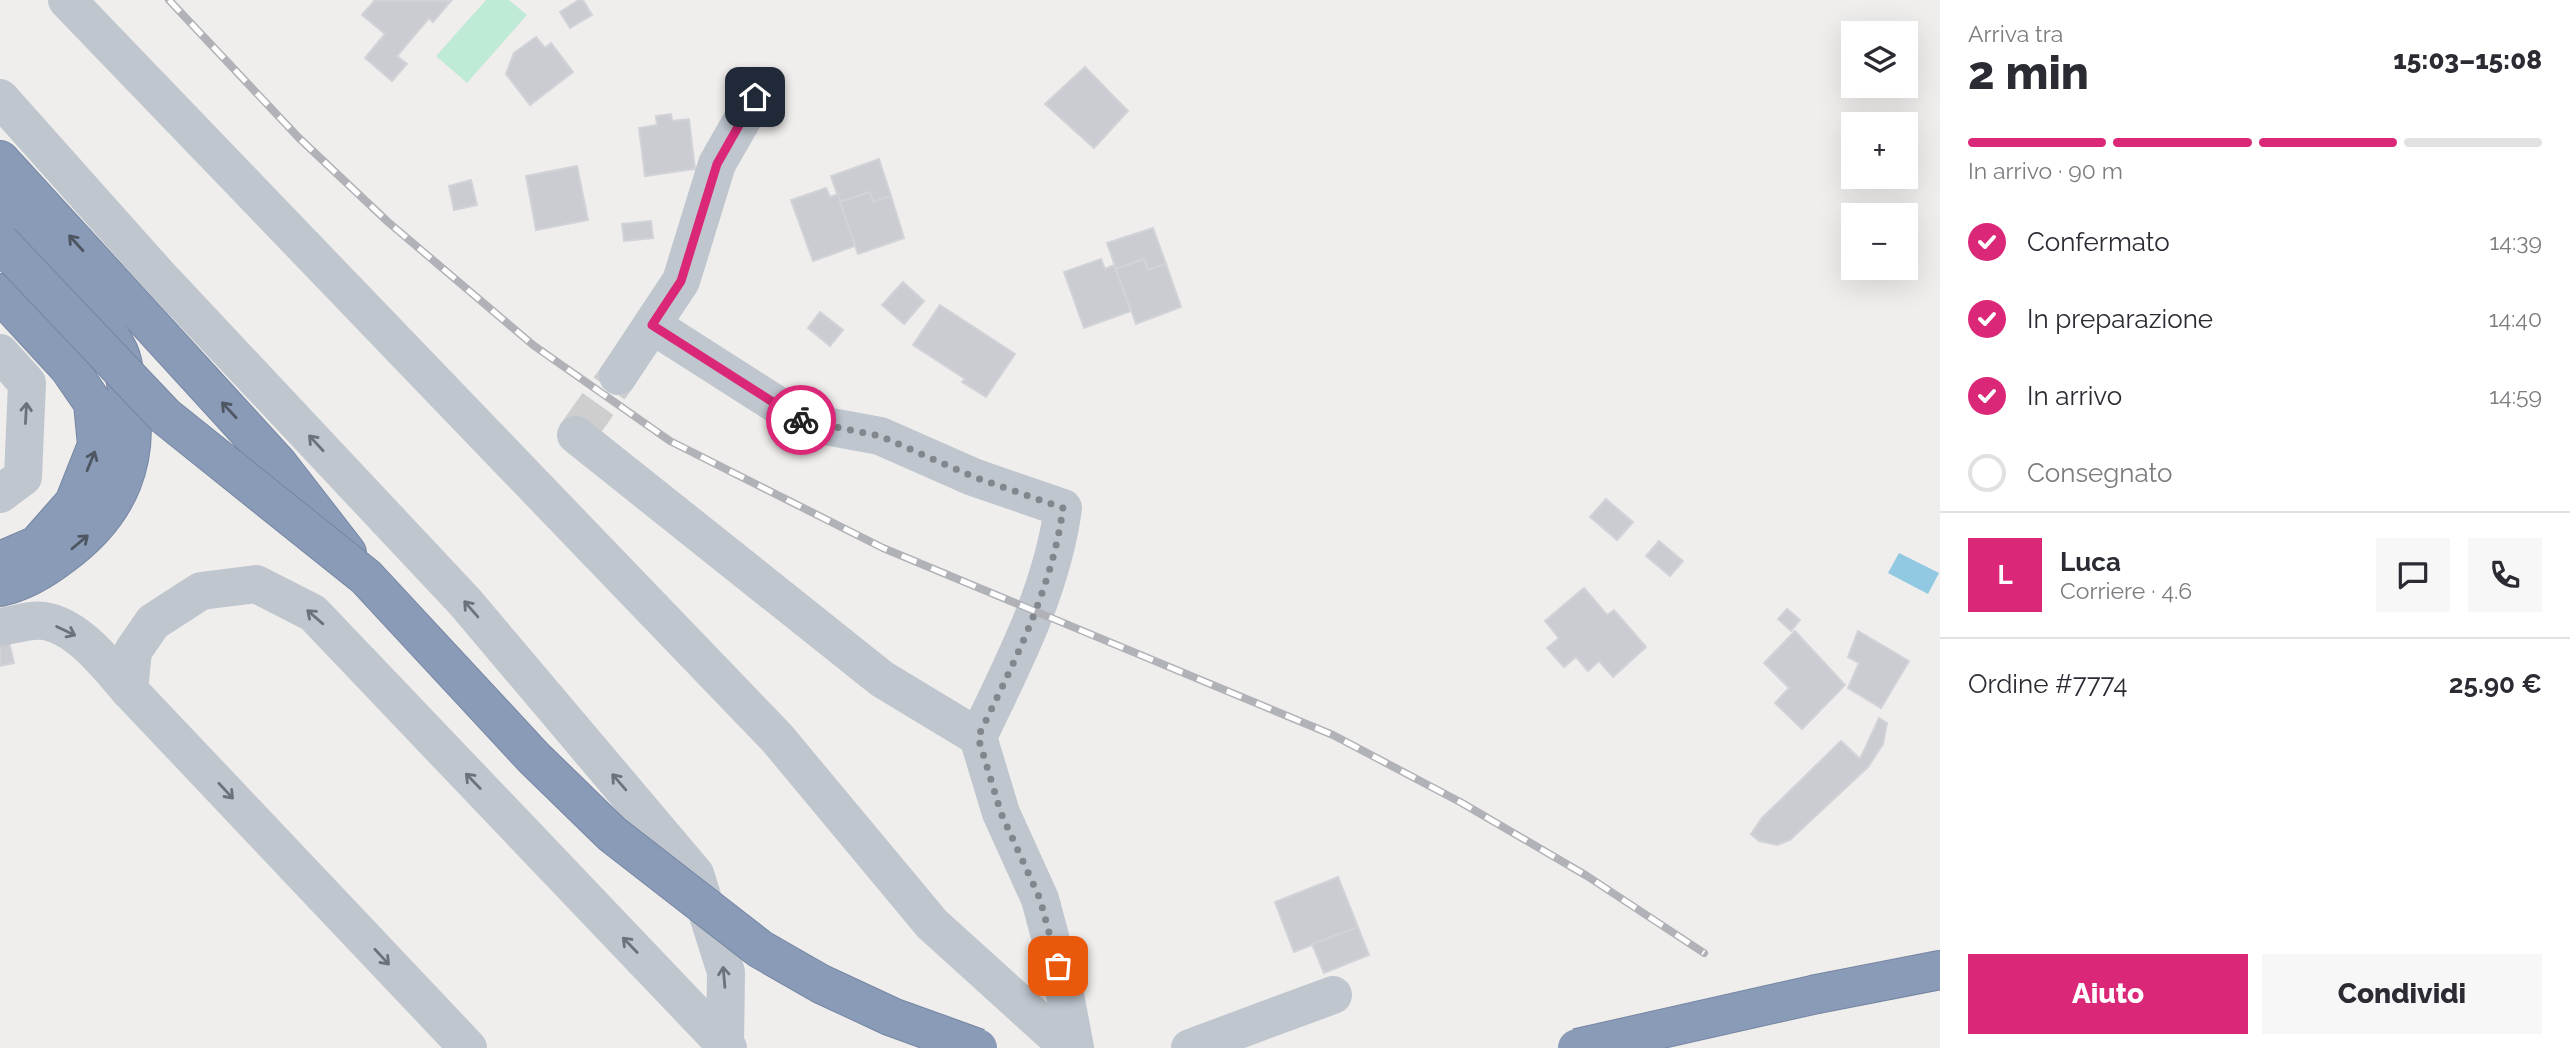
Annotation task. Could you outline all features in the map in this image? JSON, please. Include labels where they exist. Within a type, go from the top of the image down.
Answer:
[{"type":"highway","points":[[0,160],[278,464],[366,577],[534,758],[612,834],[676,887],[760,949],[821,984],[892,1017],[978,1048]]},
{"type":"highway","points":[[0,208],[85,304],[120,354],[132,422],[132,454],[117,495],[97,527],[38,573],[0,587]]},
{"type":"highway","points":[[0,242],[165,416],[366,577]]},
{"type":"highway","points":[[0,293],[69,368],[93,403],[97,445],[74,503],[37,545],[0,561]]},
{"type":"highway","points":[[1577,1048],[1817,994],[1940,970]]},
{"type":"street","points":[[67,0],[777,738],[932,924],[1069,1048]]},
{"type":"street","points":[[618,376],[681,281],[717,164],[755,97]]},
{"type":"street","points":[[0,98],[157,274],[465,602],[695,874],[726,972],[726,1047]]},
{"type":"street","points":[[652,325],[804,422],[880,436],[974,477],[1063,508],[1058,544],[1042,593],[1024,641],[978,737]]},
{"type":"street","points":[[0,353],[27,383],[23,477],[0,495]]},
{"type":"street","points":[[576,435],[883,678],[978,737],[1001,813],[1040,899],[1076,1048]]},
{"type":"street","points":[[129,690],[133,651],[153,622],[201,591],[256,584],[313,612],[726,1047]]},
{"type":"street","points":[[0,627],[45,621],[75,635],[95,651],[468,1048]]},
{"type":"street","points":[[1190,1048],[1333,995]]},
{"type":"green space","points":[[486,0],[509,0],[527,15],[467,83],[436,56]]},
{"type":"water","points":[[1899,553],[1939,573],[1928,594],[1888,573]]},
{"type":"building","points":[[375,0],[451,1],[433,22],[429,18],[397,56],[407,64],[392,81],[365,58],[385,34],[362,15]]},
{"type":"building","points":[[583,0],[592,15],[570,28],[560,12]]},
{"type":"building","points":[[536,37],[545,48],[551,43],[573,72],[530,105],[506,74],[514,53]]},
{"type":"building","points":[[1085,67],[1128,111],[1094,148],[1045,104]]},
{"type":"building","points":[[671,114],[672,121],[689,119],[695,169],[645,176],[639,128],[657,125],[656,116]]},
{"type":"building","points":[[879,159],[891,196],[873,202],[870,192],[840,202],[831,176]]},
{"type":"building","points":[[577,166],[588,220],[536,230],[526,176]]},
{"type":"building","points":[[471,180],[477,205],[454,210],[449,186]]},
{"type":"building","points":[[826,188],[830,197],[838,194],[855,246],[813,261],[791,200]]},
{"type":"building","points":[[870,192],[873,202],[891,196],[904,238],[858,254],[840,202]]},
{"type":"building","points":[[651,221],[653,238],[624,241],[622,224]]},
{"type":"building","points":[[1153,228],[1166,264],[1148,270],[1144,259],[1116,269],[1107,243]]},
{"type":"building","points":[[1101,259],[1105,269],[1114,265],[1131,311],[1084,328],[1064,272]]},
{"type":"building","points":[[1144,259],[1148,270],[1166,264],[1181,307],[1136,324],[1116,269]]},
{"type":"building","points":[[903,282],[924,301],[904,324],[882,305]]},
{"type":"building","points":[[940,305],[1015,354],[986,397],[962,382],[965,379],[913,345]]},
{"type":"building","points":[[820,312],[843,330],[830,346],[808,328]]},
{"type":"building","points":[[1606,499],[1633,522],[1617,540],[1590,517]]},
{"type":"building","points":[[1659,541],[1683,561],[1670,576],[1646,556]]},
{"type":"building","points":[[1584,588],[1607,615],[1614,610],[1646,647],[1613,677],[1599,661],[1588,671],[1576,657],[1564,667],[1547,648],[1559,638],[1545,621]]},
{"type":"building","points":[[1787,609],[1800,620],[1791,631],[1778,619]]},
{"type":"building","points":[[1795,631],[1845,685],[1802,729],[1775,703],[1789,688],[1764,663]]},
{"type":"building","points":[[1858,631],[1909,661],[1881,708],[1848,688],[1859,663],[1848,657]]},
{"type":"building","points":[[9,642],[14,663],[0,666],[0,644]]},
{"type":"building","points":[[1879,718],[1887,723],[1883,744],[1868,767],[1790,840],[1777,845],[1759,841],[1751,834],[1762,818],[1841,741],[1860,759]]},
{"type":"building","points":[[1338,877],[1358,927],[1294,952],[1275,902]]},
{"type":"building","points":[[1358,927],[1369,955],[1324,973],[1312,944]]},
{"type":"tunnel","points":[[576,435],[618,376]]},
{"type":"railway","points":[[169,0],[299,138],[388,222],[533,345],[670,441],[883,548],[1333,735],[1462,803],[1587,876],[1704,953]]},
{"type":"way so far","points":[[801,420],[880,436],[974,477],[1063,508],[1058,544],[1039,601],[1024,641],[978,737],[1001,813],[1040,899],[1058,966]]},
{"type":"route","points":[[755,97],[717,164],[681,281],[652,325],[801,420]]}]
